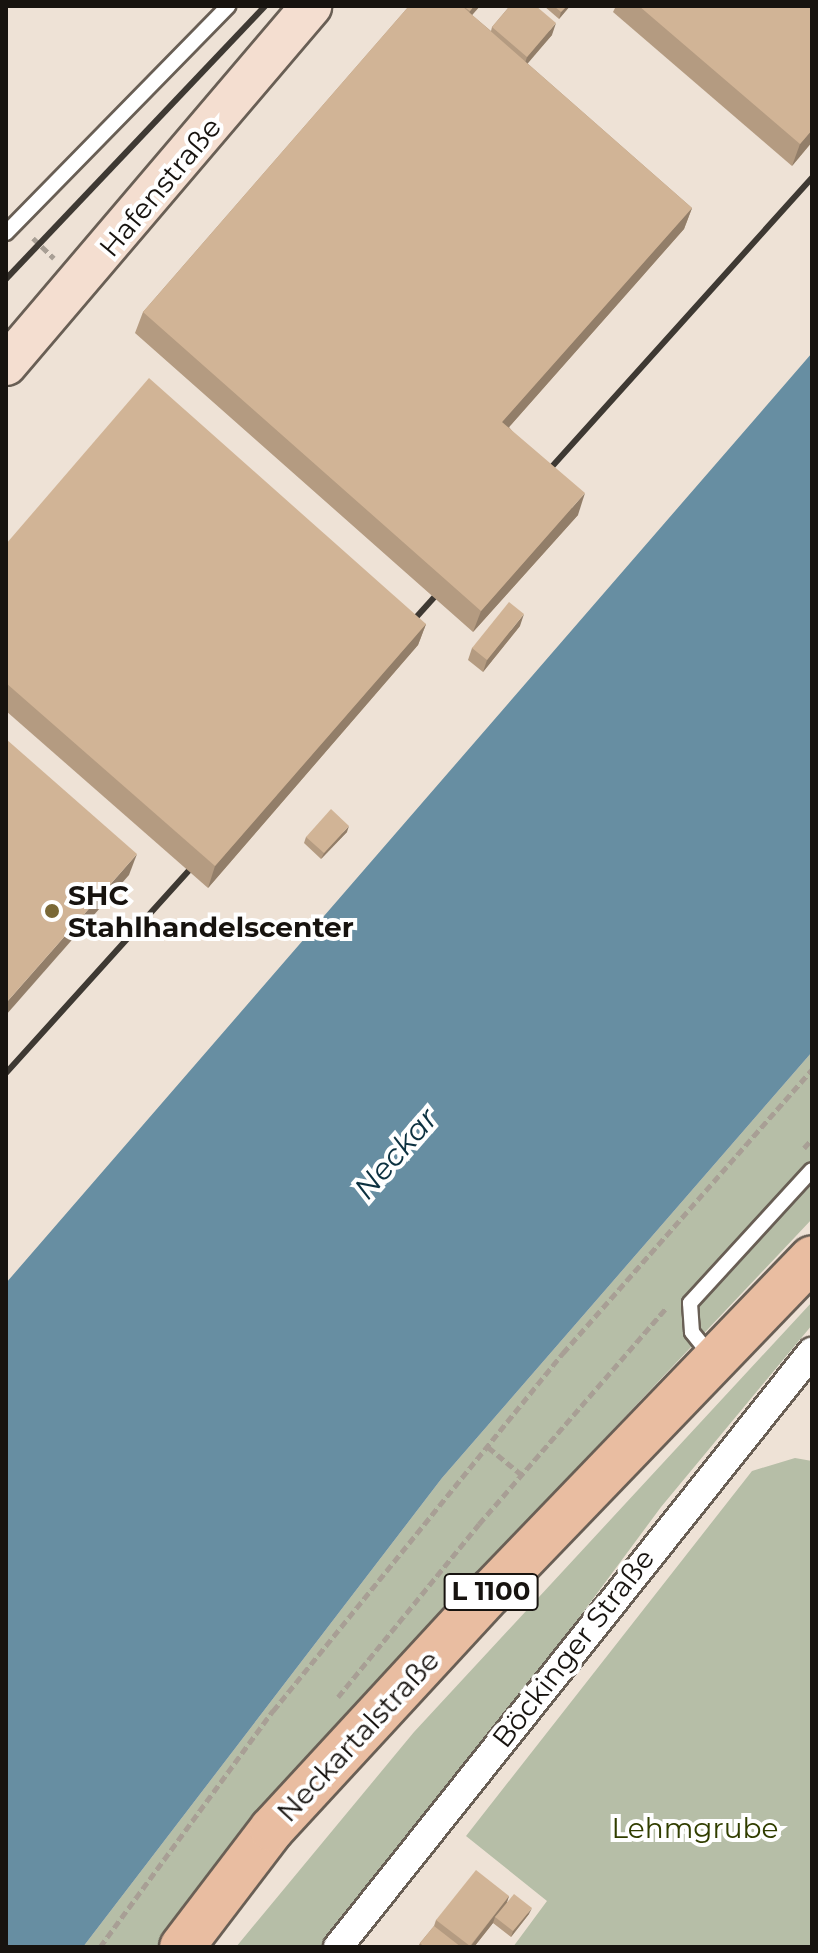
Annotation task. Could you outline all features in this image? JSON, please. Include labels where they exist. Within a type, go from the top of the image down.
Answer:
[{"type":"main road","name":"Hafenstraße","points":[[6,365],[311,6]]},
{"type":"main road","name":"Neckartalstraße","points":[[182,1947],[272,1829],[812,1259]]},
{"type":"street","name":"Böckinger Straße","points":[[338,1947],[812,1352]]},
{"type":"lane","points":[[11,228],[228,6]]},
{"type":"lane","points":[[715,1360],[692,1332],[690,1303],[812,1170]]},
{"type":"path","points":[[11,228],[58,261],[51,268]]},
{"type":"path","points":[[100,1947],[273,1711],[488,1447],[812,1070]]},
{"type":"path","points":[[802,1151],[812,1139]]},
{"type":"path","points":[[332,1705],[522,1475],[677,1295]]},
{"type":"path","points":[[488,1447],[522,1475]]},
{"type":"green space","points":[[812,1052],[812,1219],[365,1692],[165,1947],[83,1947],[442,1478]]},
{"type":"green space","points":[[812,1302],[812,1325],[661,1507],[533,1680],[320,1947],[236,1947],[414,1732]]},
{"type":"green space","name":"Lehmgrube","points":[[795,1458],[812,1461],[812,1947],[513,1947],[547,1901],[466,1836],[752,1471]]},
{"type":"water","name":"Neckar","points":[[812,353],[812,1052],[442,1478],[83,1947],[6,1947],[6,1283]]},
{"type":"building","points":[[409,6],[462,6],[692,208],[502,422],[585,493],[481,611],[143,312]]},
{"type":"building","points":[[510,6],[536,6],[556,23],[527,57],[492,27]]},
{"type":"building","points":[[639,6],[812,6],[812,130],[800,144]]},
{"type":"building","points":[[149,378],[426,624],[215,866],[6,683],[6,544]]},
{"type":"building","points":[[509,602],[524,614],[487,660],[472,648]]},
{"type":"building","name":"SHC Stahlhandelscenter","points":[[6,739],[137,854],[6,1003]]},
{"type":"building","points":[[331,809],[349,826],[324,853],[306,837]]},
{"type":"building","points":[[476,1870],[509,1896],[470,1946],[436,1920]]},
{"type":"building","points":[[514,1894],[532,1908],[513,1931],[495,1917]]},
{"type":"building","points":[[434,1926],[461,1947],[424,1947],[420,1943]]},
{"type":"railway","points":[[6,279],[265,6]]},
{"type":"railway","points":[[539,481],[812,178]]},
{"type":"railway","points":[[402,633],[448,582]]},
{"type":"railway","points":[[6,1073],[202,856]]},
{"type":"place","name":"SHC Stahlhandelscenter","points":[[52,911]]}]
